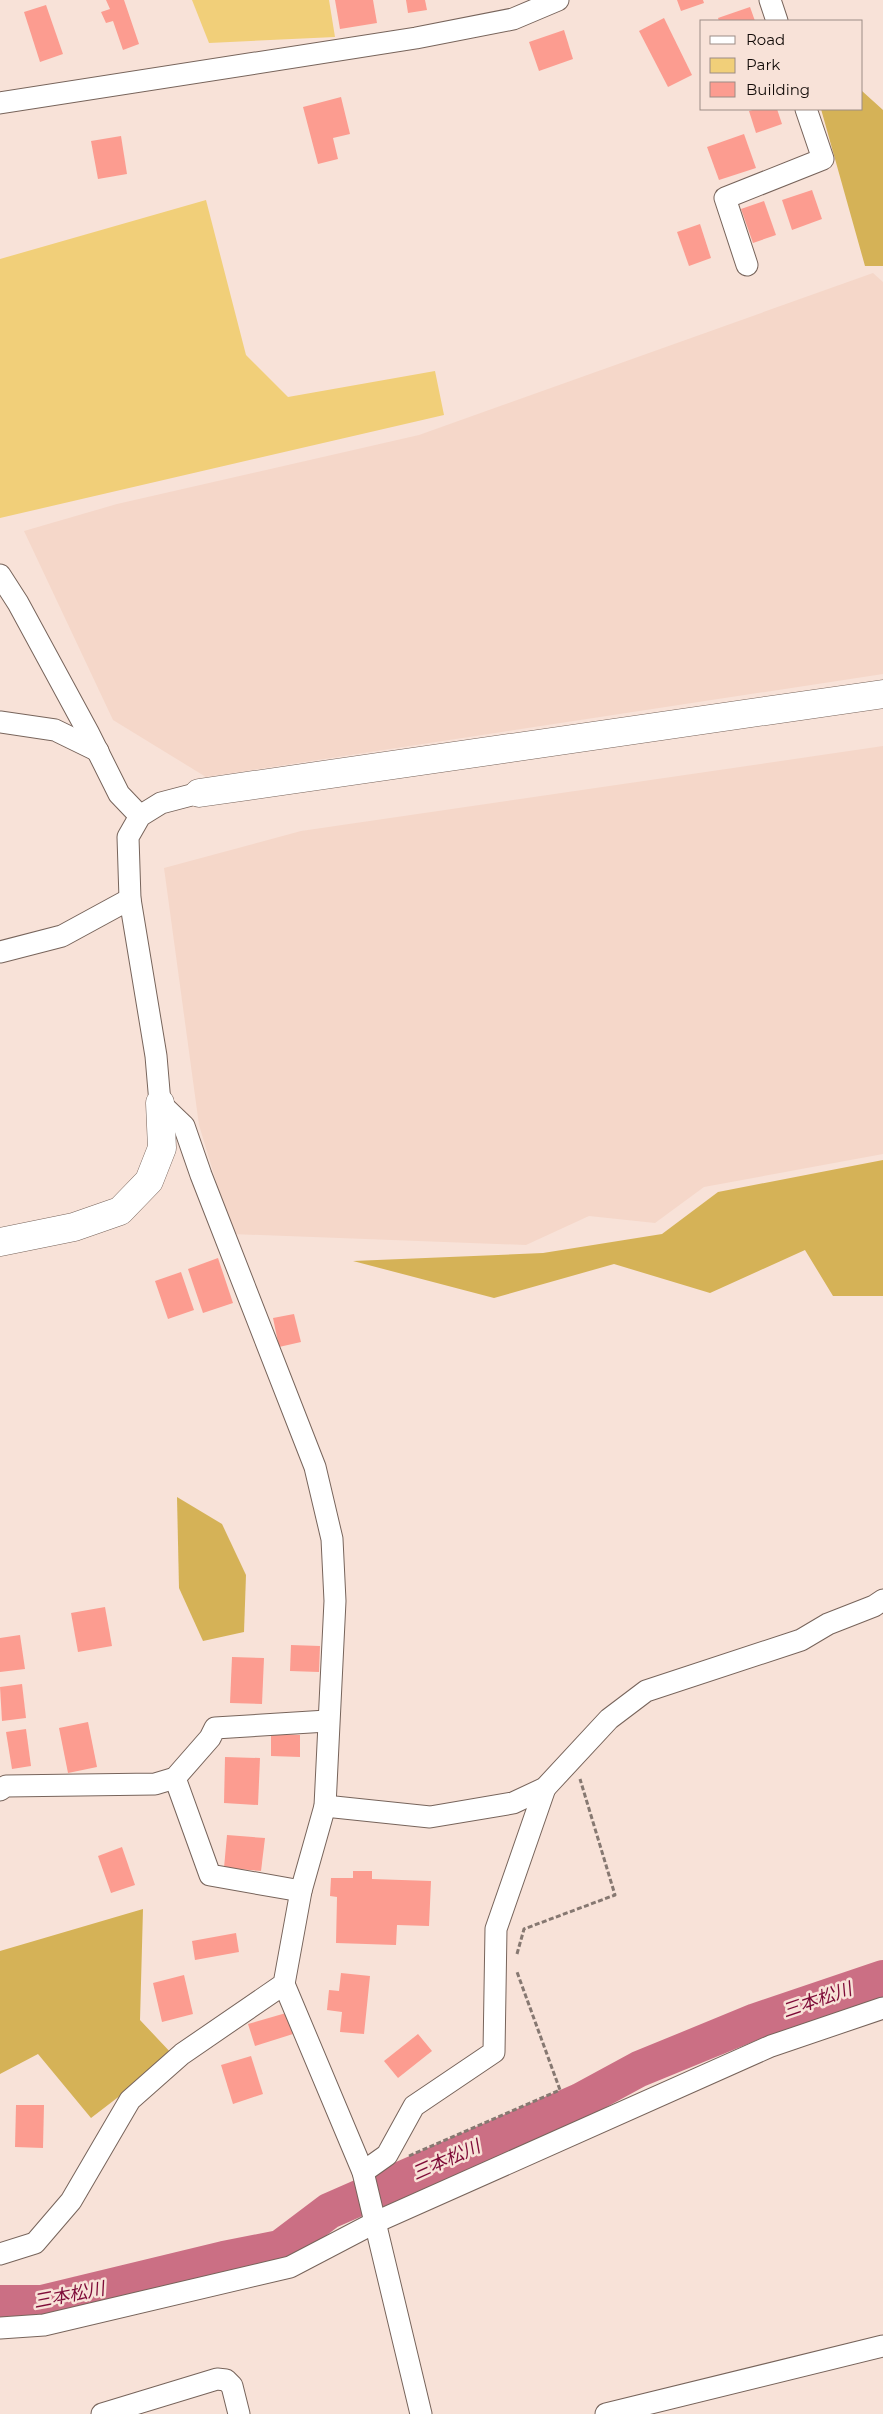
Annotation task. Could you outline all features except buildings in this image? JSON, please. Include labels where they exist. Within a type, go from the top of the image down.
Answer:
[{"type":"street","points":[[0,102],[416,38],[513,19],[558,0]]},
{"type":"street","points":[[770,0],[777,20]]},
{"type":"street","points":[[748,265],[725,198],[823,159],[806,110]]},
{"type":"street","points":[[0,575],[18,603],[98,751],[119,794],[140,816]]},
{"type":"street","points":[[0,1242],[74,1227],[120,1211],[149,1181],[162,1148],[156,1056],[130,899],[128,837],[140,816],[161,803],[200,793],[883,694]]},
{"type":"street","points":[[0,722],[55,730],[98,751]]},
{"type":"street","points":[[0,952],[62,936],[130,899]]},
{"type":"street","points":[[160,1104],[184,1126],[201,1175],[315,1467],[332,1539],[334,1600],[327,1721],[325,1806],[301,1891],[284,1984],[362,2172],[376,2222],[421,2414]]},
{"type":"street","points":[[325,1806],[430,1817],[513,1803],[544,1788],[609,1718],[646,1691],[801,1640],[828,1624],[874,1606],[883,1600]]},
{"type":"street","points":[[0,1790],[6,1786],[155,1784],[176,1778],[210,1738],[215,1728],[327,1721]]},
{"type":"street","points":[[176,1778],[210,1875],[301,1891]]},
{"type":"street","points":[[362,2172],[387,2155],[414,2106],[494,2052],[496,1929],[544,1788]]},
{"type":"street","points":[[0,2254],[35,2243],[71,2201],[130,2100],[182,2054],[284,1984]]},
{"type":"street","points":[[0,2328],[44,2325],[290,2267],[376,2222],[771,2046],[883,2008]]},
{"type":"street","points":[[606,2414],[883,2346]]},
{"type":"street","points":[[102,2414],[217,2379],[226,2380],[232,2386],[239,2414]]},
{"type":"path","points":[[517,1956],[524,1928],[615,1896],[573,1757]]},
{"type":"path","points":[[387,2155],[410,2156],[560,2090],[514,1965]]},
{"type":"shaded area","points":[[863,92],[883,110],[883,266],[865,266],[821,110],[863,110]]},
{"type":"shaded area","points":[[873,273],[883,282],[883,674],[206,777],[113,720],[24,531],[117,504],[419,435]]},
{"type":"shaded area","points":[[883,746],[883,1154],[704,1187],[655,1223],[589,1216],[526,1245],[232,1234],[199,1125],[164,868],[301,831]]},
{"type":"shaded area","points":[[883,1160],[883,1296],[833,1296],[805,1250],[710,1293],[614,1264],[494,1298],[353,1261],[543,1253],[662,1234],[718,1192]]},
{"type":"shaded area","points":[[177,1497],[222,1524],[246,1575],[244,1632],[203,1641],[179,1588]]},
{"type":"shaded area","points":[[143,1909],[140,2020],[173,2055],[91,2118],[38,2054],[0,2074],[0,1951]]},
{"type":"green space","points":[[192,0],[329,0],[335,37],[209,43]]},
{"type":"green space","points":[[206,200],[246,355],[288,397],[435,371],[444,415],[0,518],[0,259]]},
{"type":"waterway","name":"三本松川","points":[[0,2303],[42,2303],[224,2259],[280,2248],[329,2211],[580,2101],[639,2069],[756,2021],[883,1978]]}]
